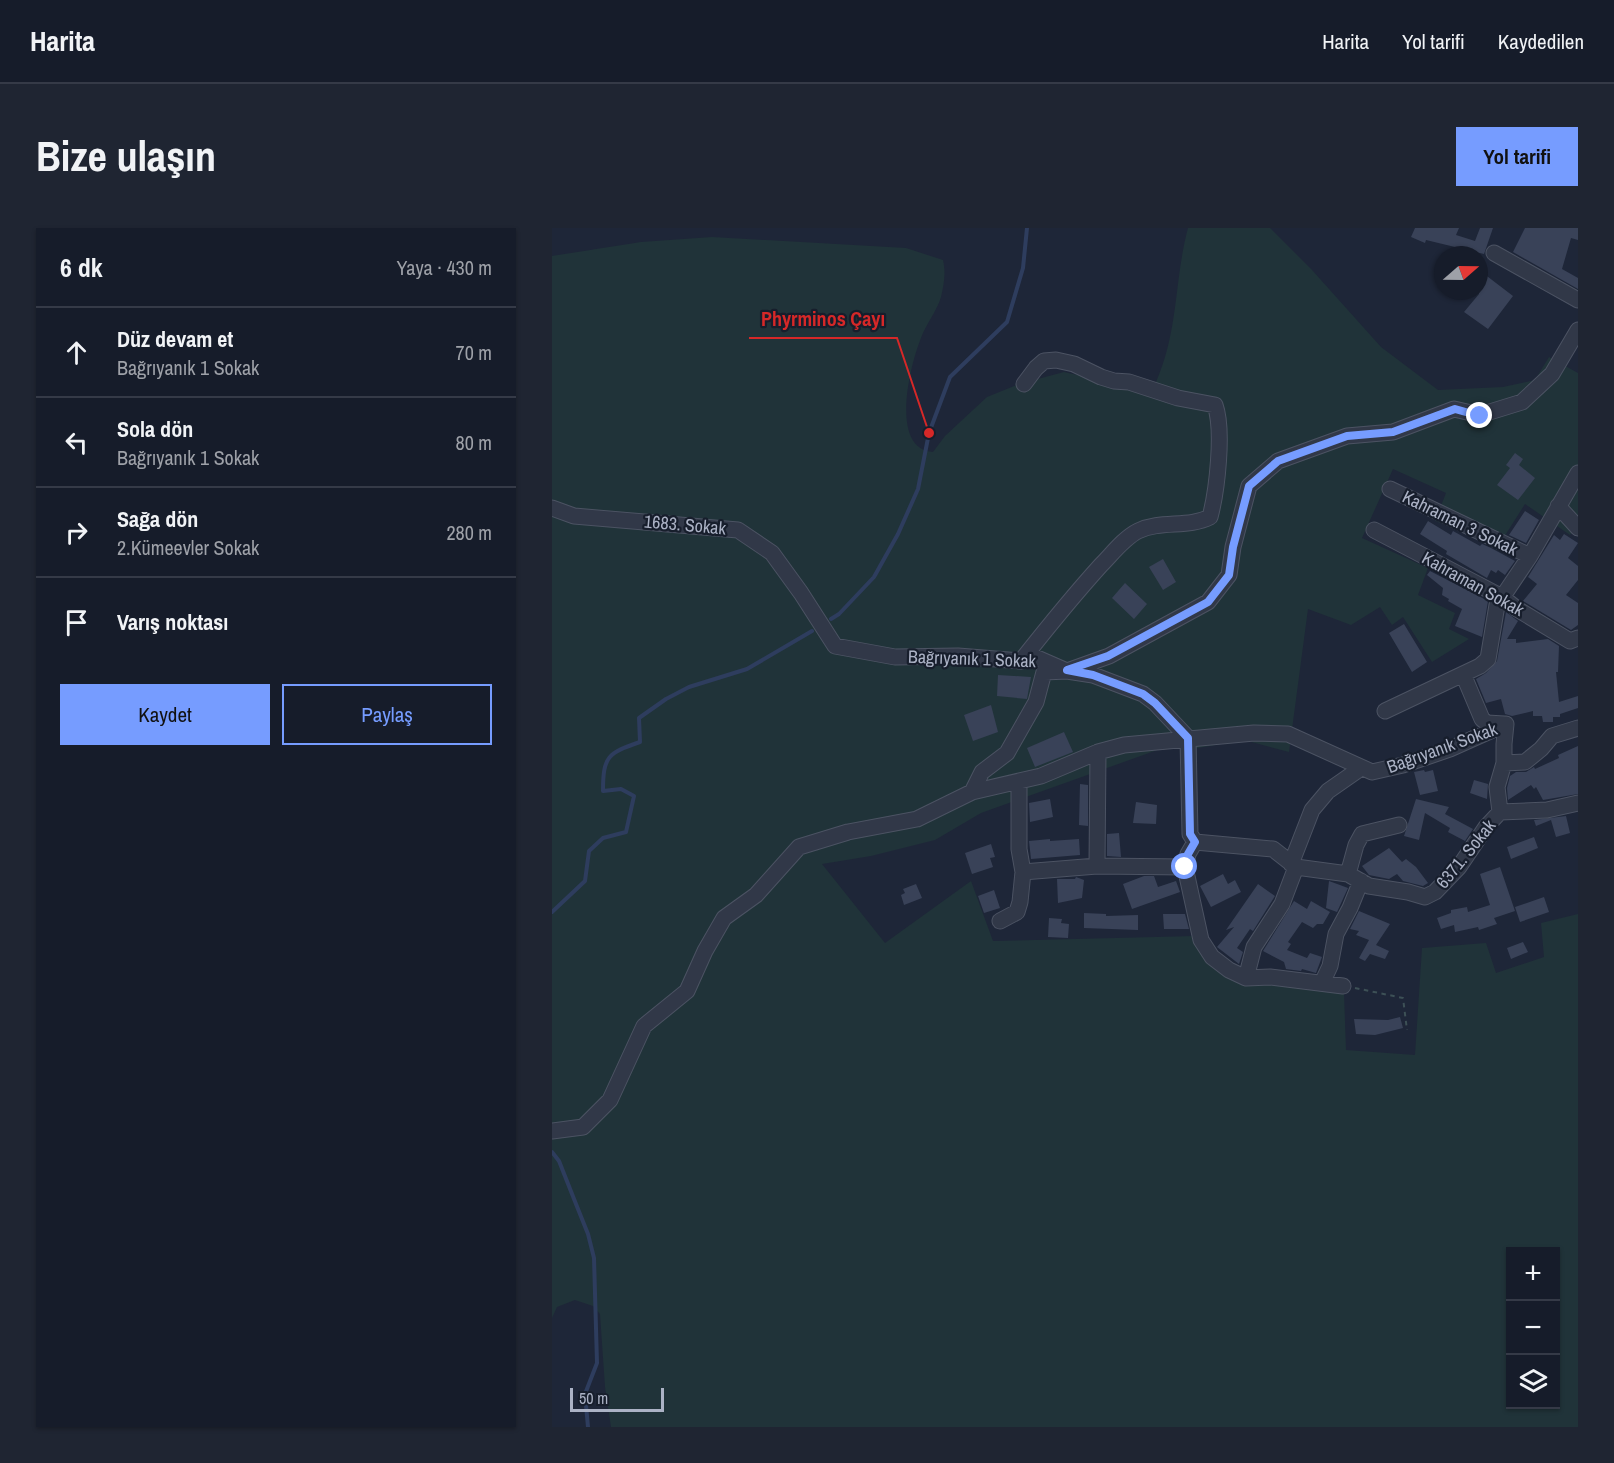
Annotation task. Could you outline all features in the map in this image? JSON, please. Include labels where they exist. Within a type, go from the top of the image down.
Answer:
[{"type":"street","points":[[1494,253],[1578,300]]},
{"type":"street","points":[[972,792],[982,772],[1007,753],[1036,702],[1044,672],[1067,670],[1108,656],[1208,602],[1229,575],[1233,547],[1249,486],[1278,461],[1347,436],[1393,432],[1455,409],[1480,416],[1522,402],[1552,374],[1578,330]]},
{"type":"street","points":[[1021,661],[1054,618],[1118,547],[1136,532],[1154,525],[1200,522],[1210,517],[1215,497],[1218,459],[1218,412],[1215,405],[1178,398],[1129,382],[1114,381],[1074,364],[1056,360],[1044,361],[1024,384]]},
{"type":"street","points":[[1385,711],[1480,666],[1488,659],[1497,605],[1530,556],[1578,473]]},
{"type":"street","name":"Kahraman 3 Sokak","points":[[1390,489],[1530,556]]},
{"type":"street","points":[[1558,506],[1578,528]]},
{"type":"street","name":"1683. Sokak","points":[[552,508],[574,516],[738,530],[772,553],[835,646]]},
{"type":"street","name":"Kahraman Sokak","points":[[1374,531],[1502,597],[1517,609],[1574,640]]},
{"type":"street","name":"Bağrıyanık 1 Sokak","points":[[835,646],[895,657],[958,656],[1021,661],[1035,657],[1067,670],[1093,675],[1143,694],[1155,703],[1188,738]]},
{"type":"street","points":[[1463,674],[1482,719],[1487,723],[1506,724]]},
{"type":"street","name":"Bağrıyanık Sokak","points":[[552,1131],[583,1127],[610,1100],[644,1026],[687,991],[705,951],[724,918],[756,895],[799,847],[848,832],[917,819],[972,792],[1041,777],[1098,752],[1124,745],[1254,733],[1288,734],[1372,772],[1403,765],[1506,724]]},
{"type":"street","name":"Bağrıyanık Sokak","points":[[1506,724],[1503,744],[1504,763],[1525,762],[1552,736],[1578,728]]},
{"type":"street","points":[[1188,738],[1190,834],[1195,842]]},
{"type":"street","points":[[1097,866],[1098,752]]},
{"type":"street","points":[[1500,812],[1497,787],[1504,763]]},
{"type":"street","points":[[1246,978],[1254,947],[1282,904],[1312,810],[1328,791],[1361,768]]},
{"type":"street","points":[[1000,921],[1017,912],[1020,902],[1023,872],[1019,849],[1019,782]]},
{"type":"street","name":"6371. Sokak","points":[[1355,878],[1369,886],[1425,897],[1436,892],[1459,867],[1486,826],[1500,812],[1547,810],[1578,803]]},
{"type":"street","points":[[1322,983],[1330,966],[1336,934],[1350,908],[1355,878],[1356,844],[1362,834],[1399,825]]},
{"type":"street","points":[[1195,842],[1273,849],[1294,866],[1355,878]]},
{"type":"street","points":[[1195,842],[1188,854],[1185,867],[1201,940],[1212,957],[1229,970],[1246,978],[1270,977],[1343,986]]},
{"type":"street","points":[[1023,872],[1097,866],[1185,867]]},
{"type":"path","points":[[1343,986],[1403,998],[1407,1030]]},
{"type":"shaded area","points":[[1188,228],[1270,228],[1312,270],[1381,347],[1438,390],[1503,387],[1535,380],[1549,357],[1578,373],[1578,521],[1570,535],[1525,504],[1499,545],[1435,521],[1446,493],[1393,469],[1362,538],[1428,568],[1418,595],[1455,613],[1449,629],[1469,639],[1432,662],[1403,617],[1392,625],[1380,607],[1351,625],[1308,609],[1289,752],[1244,740],[1181,751],[1177,743],[981,813],[935,840],[871,856],[822,864],[885,943],[971,881],[993,941],[1195,936],[1252,979],[1344,993],[1346,1050],[1415,1055],[1422,948],[1486,943],[1496,973],[1544,957],[1541,923],[1578,914],[1578,1427],[611,1427],[605,1387],[600,1314],[593,1306],[575,1300],[557,1307],[552,1318],[552,256],[641,242],[712,237],[906,248],[943,260],[944,278],[941,297],[923,333],[917,351],[908,385],[906,404],[911,437],[919,447],[933,452],[945,436],[987,397],[1019,384],[1064,372],[1140,389],[1156,382],[1173,324],[1180,267]]},
{"type":"building","points":[[1415,228],[1459,228],[1456,235],[1475,241],[1480,228],[1493,228],[1487,246],[1451,246],[1426,240],[1425,243],[1411,237]]},
{"type":"building","points":[[1525,228],[1578,228],[1578,240],[1571,238],[1562,269],[1578,278],[1578,289],[1513,252]]},
{"type":"building","points":[[1488,277],[1513,296],[1488,329],[1464,312],[1474,300],[1488,300]]},
{"type":"building","points":[[1515,453],[1523,459],[1519,465],[1535,478],[1518,500],[1497,485],[1510,468],[1506,465]]},
{"type":"building","points":[[1525,511],[1539,520],[1526,543],[1509,535]]},
{"type":"building","points":[[1428,521],[1451,535],[1453,531],[1515,561],[1505,575],[1498,570],[1496,573],[1491,570],[1487,578],[1446,554],[1447,551],[1420,534]]},
{"type":"building","points":[[1564,534],[1578,543],[1568,558],[1578,566],[1578,580],[1566,595],[1578,603],[1578,625],[1571,630],[1523,601],[1537,584],[1528,577],[1554,535],[1560,540]]},
{"type":"building","points":[[1163,559],[1176,582],[1163,590],[1149,567]]},
{"type":"building","points":[[1430,571],[1488,601],[1482,637],[1455,626],[1462,609],[1442,595],[1443,588],[1427,575]]},
{"type":"building","points":[[1125,583],[1147,604],[1134,619],[1112,598]]},
{"type":"building","points":[[1506,612],[1518,621],[1507,639],[1516,639],[1516,643],[1548,639],[1559,646],[1558,672],[1556,672],[1559,702],[1578,696],[1578,708],[1560,714],[1560,717],[1553,717],[1553,722],[1543,722],[1542,716],[1533,716],[1533,711],[1512,716],[1505,714],[1501,699],[1486,703],[1476,679],[1486,673],[1497,661]]},
{"type":"building","points":[[1404,624],[1427,662],[1412,672],[1389,633]]},
{"type":"building","points":[[998,675],[1031,677],[1027,699],[997,696]]},
{"type":"building","points":[[991,705],[998,732],[973,741],[964,715]]},
{"type":"building","points":[[1064,732],[1073,752],[1035,767],[1027,748]]},
{"type":"building","points":[[1578,746],[1578,794],[1543,800],[1536,787],[1534,789],[1531,785],[1508,800],[1507,788],[1510,776],[1516,772],[1526,772],[1534,767],[1535,769]]},
{"type":"building","points":[[1424,770],[1425,772],[1433,770],[1438,791],[1420,795],[1414,772]]},
{"type":"building","points":[[1474,780],[1488,784],[1487,799],[1470,793]]},
{"type":"building","points":[[1080,784],[1088,785],[1088,826],[1079,825]]},
{"type":"building","points":[[1050,799],[1053,817],[1030,822],[1029,803]]},
{"type":"building","points":[[1416,799],[1449,807],[1445,814],[1473,829],[1465,841],[1448,832],[1450,828],[1425,813],[1419,840],[1404,836]]},
{"type":"building","points":[[1136,802],[1157,805],[1156,824],[1133,823]]},
{"type":"building","points":[[1566,816],[1570,833],[1556,837],[1551,820],[1536,826],[1534,820]]},
{"type":"building","points":[[1119,833],[1121,857],[1107,856],[1107,834]]},
{"type":"building","points":[[1534,837],[1538,848],[1511,859],[1507,847]]},
{"type":"building","points":[[1050,839],[1050,841],[1079,839],[1080,855],[1031,859],[1029,841]]},
{"type":"building","points":[[991,844],[995,857],[990,858],[993,867],[972,874],[965,853]]},
{"type":"building","points":[[1389,848],[1402,862],[1406,859],[1416,867],[1428,883],[1423,886],[1403,881],[1397,874],[1389,879],[1369,875],[1362,866]]},
{"type":"building","points":[[1500,867],[1515,911],[1494,918],[1497,924],[1479,930],[1478,927],[1455,932],[1454,925],[1441,929],[1437,918],[1451,913],[1451,910],[1467,907],[1468,912],[1490,905],[1480,874]]},
{"type":"building","points":[[1223,874],[1228,884],[1235,880],[1241,892],[1211,907],[1200,886]]},
{"type":"building","points":[[1144,876],[1154,876],[1158,887],[1176,881],[1180,892],[1132,909],[1123,884]]},
{"type":"building","points":[[1076,877],[1084,880],[1082,898],[1058,903],[1057,879],[1075,879]]},
{"type":"building","points":[[1329,881],[1348,888],[1337,912],[1326,908]]},
{"type":"building","points":[[916,884],[922,898],[904,905],[901,895],[905,893],[903,889]]},
{"type":"building","points":[[1258,884],[1275,896],[1253,931],[1250,929],[1237,948],[1243,952],[1239,964],[1217,947],[1234,927],[1226,930]]},
{"type":"building","points":[[994,890],[1000,908],[984,913],[978,896]]},
{"type":"building","points":[[1544,897],[1549,912],[1520,922],[1515,907]]},
{"type":"building","points":[[1294,901],[1307,909],[1311,901],[1330,912],[1323,924],[1317,924],[1313,928],[1302,922],[1288,942],[1291,944],[1287,950],[1307,958],[1310,953],[1322,957],[1316,973],[1302,969],[1301,971],[1286,969],[1284,962],[1263,951]]},
{"type":"building","points":[[1359,911],[1390,924],[1376,945],[1389,951],[1385,959],[1370,954],[1365,961],[1359,958],[1369,940],[1356,935],[1359,931],[1350,929]]},
{"type":"building","points":[[1084,913],[1106,914],[1106,916],[1138,915],[1138,930],[1084,928]]},
{"type":"building","points":[[1163,914],[1185,914],[1189,929],[1164,929]]},
{"type":"building","points":[[1049,918],[1062,919],[1061,923],[1069,924],[1068,938],[1048,937]]},
{"type":"building","points":[[1523,942],[1528,952],[1511,959],[1507,948]]},
{"type":"building","points":[[1400,1017],[1403,1028],[1375,1035],[1356,1034],[1354,1019],[1388,1020]]},
{"type":"waterway","points":[[831,619],[839,614],[874,577],[898,534],[918,489],[929,433],[950,377],[1007,322],[1023,268],[1027,228]]},
{"type":"waterway","points":[[552,912],[585,881],[589,851],[603,838],[626,832],[634,796],[621,789],[603,791],[604,770],[606,763],[614,753],[640,742],[639,718],[666,699],[689,687],[747,669],[812,631]]},
{"type":"waterway","points":[[552,1152],[559,1161],[588,1234],[594,1258],[597,1363],[585,1394],[588,1427]]},
{"type":"place","name":"Phyrminos Çayı","points":[[929,433]]},
{"type":"route","points":[[1185,867],[1188,854],[1195,842],[1190,834],[1188,738],[1155,703],[1143,694],[1093,675],[1067,670],[1108,656],[1208,602],[1229,575],[1233,547],[1249,486],[1278,461],[1347,436],[1393,432],[1455,409],[1480,416]]}]
